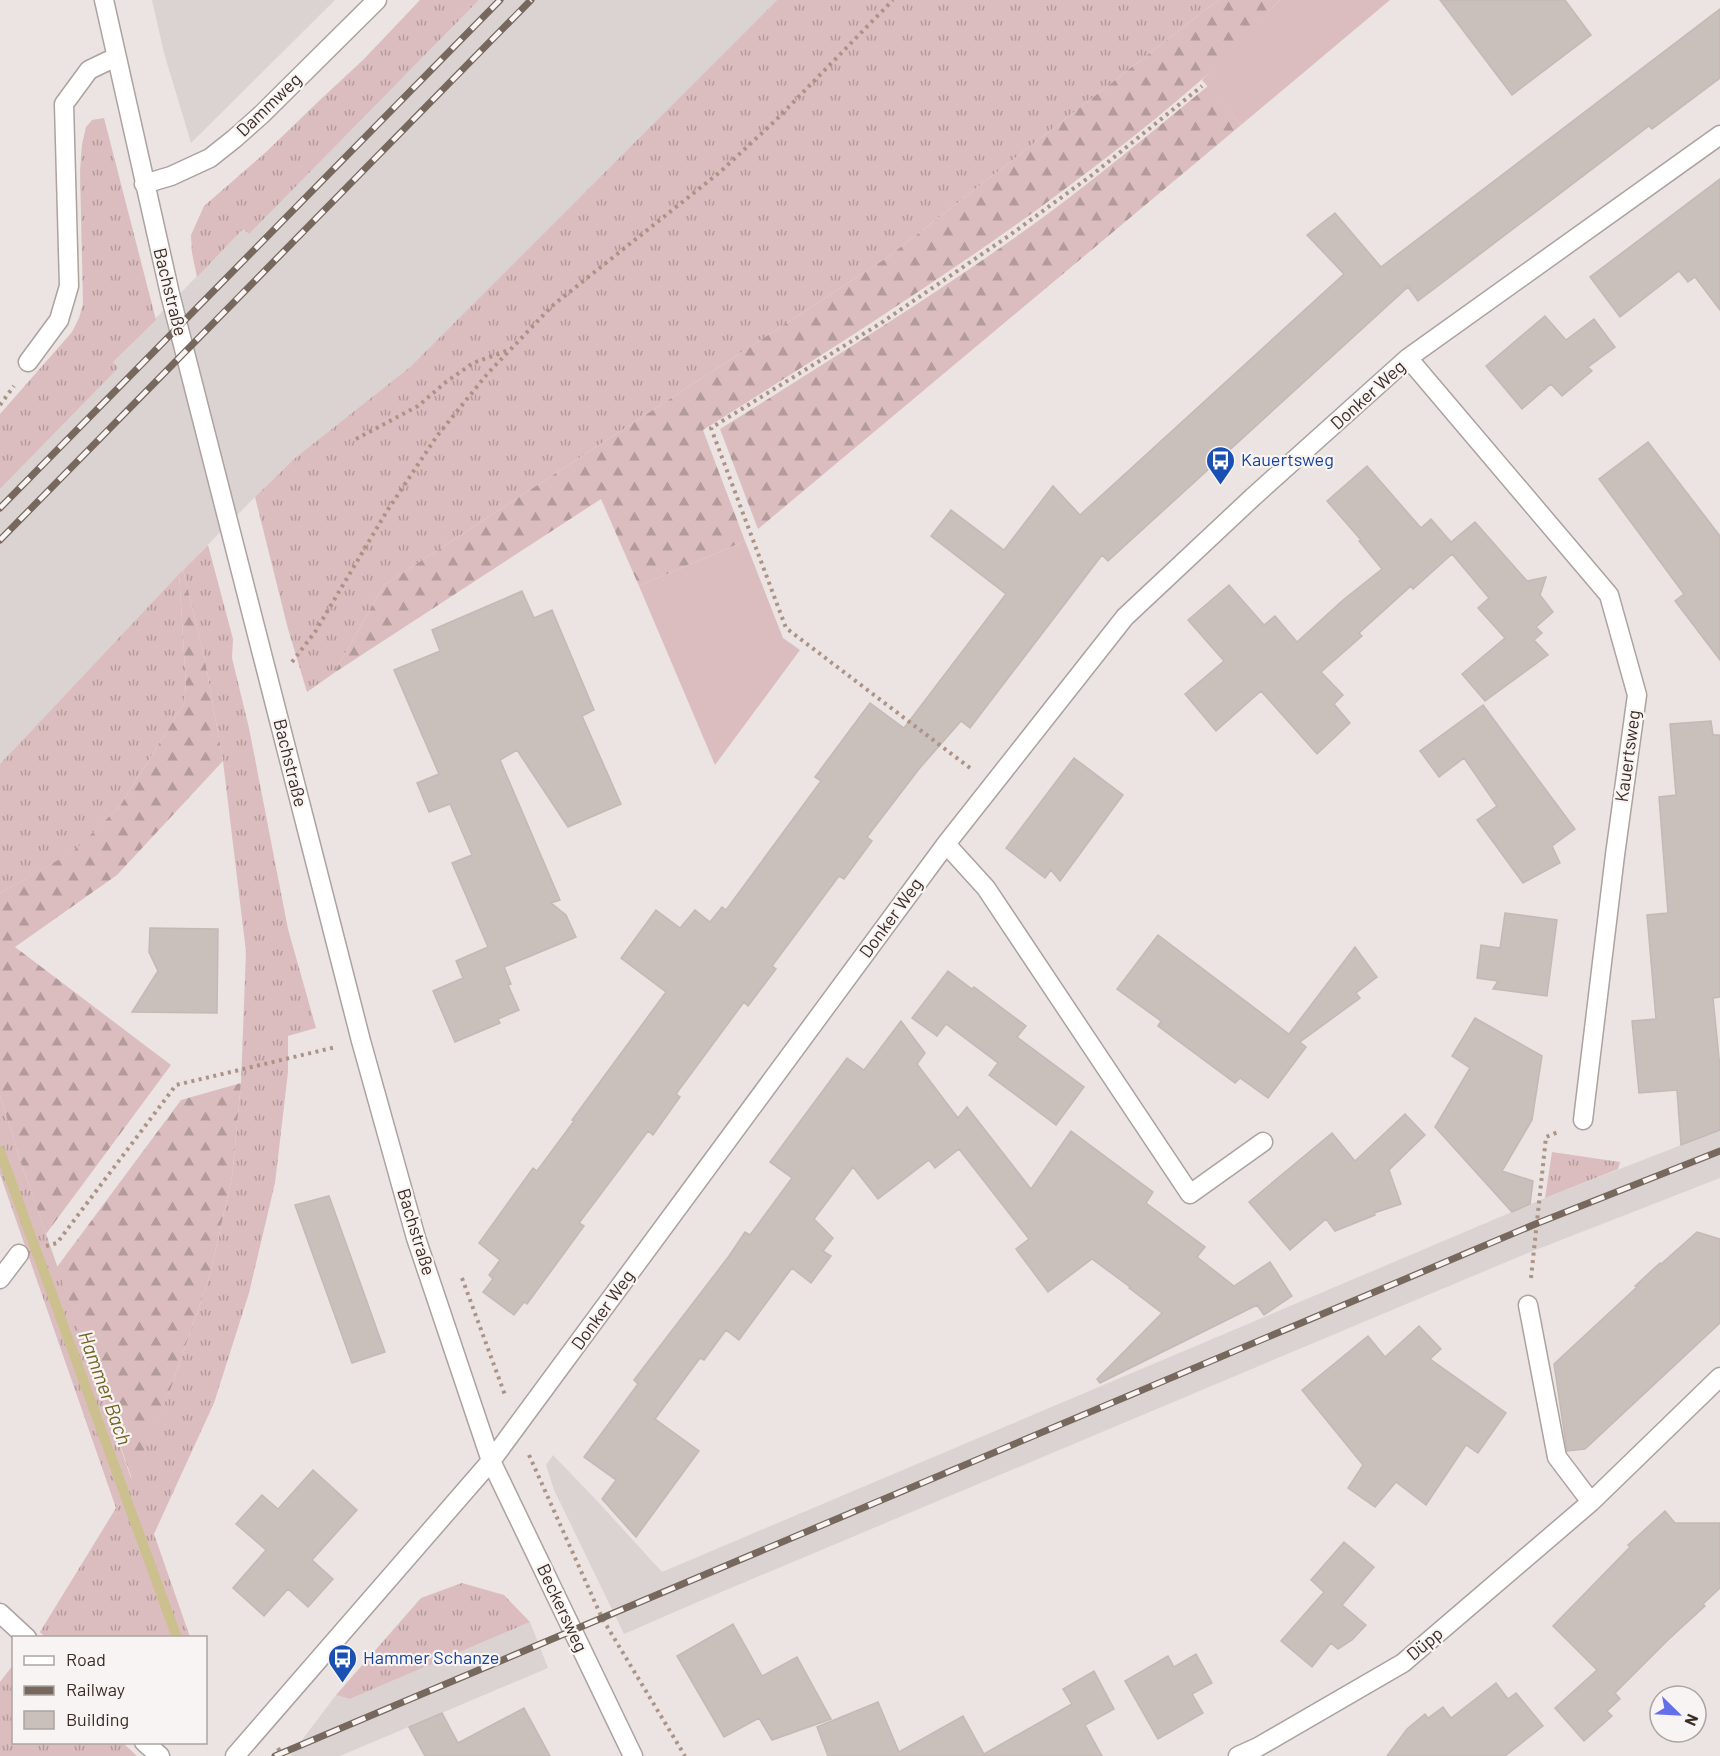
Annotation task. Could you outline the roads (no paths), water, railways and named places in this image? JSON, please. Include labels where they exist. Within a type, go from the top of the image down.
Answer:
[{"type":"street","name":"Bachstraße","points":[[104,0],[170,294],[361,1041],[416,1238],[491,1461]]},
{"type":"street","name":"Dammweg","points":[[144,184],[171,176],[210,158],[261,115],[377,0]]},
{"type":"street","points":[[28,362],[59,320],[69,286],[64,104],[89,70],[116,57]]},
{"type":"street","name":"Donker Weg","points":[[235,1756],[491,1461],[946,844],[1125,617],[1408,358],[1720,135]]},
{"type":"street","name":"Kauertsweg","points":[[1408,358],[1609,596],[1637,694],[1613,866],[1583,1120]]},
{"type":"street","points":[[946,844],[986,888],[1190,1194],[1263,1142]]},
{"type":"street","points":[[0,1279],[19,1254]]},
{"type":"street","points":[[1528,1305],[1557,1458],[1591,1502]]},
{"type":"street","name":"Düpp","points":[[1238,1756],[1258,1747],[1403,1663],[1591,1502],[1720,1377]]},
{"type":"street","name":"Beckersweg","points":[[491,1461],[633,1756]]},
{"type":"street","points":[[0,1613],[25,1636]]},
{"type":"street","points":[[145,1744],[160,1756]]},
{"type":"waterway","name":"Hammer Bach","points":[[0,1151],[176,1636]]},
{"type":"railway","points":[[0,508],[500,0]]},
{"type":"railway","points":[[0,540],[531,0]]},
{"type":"railway","points":[[275,1756],[1538,1223],[1720,1151]]},
{"type":"place","name":"Kauertsweg","points":[[1220,486]]},
{"type":"place","name":"Hammer Schanze","points":[[342,1684]]}]
